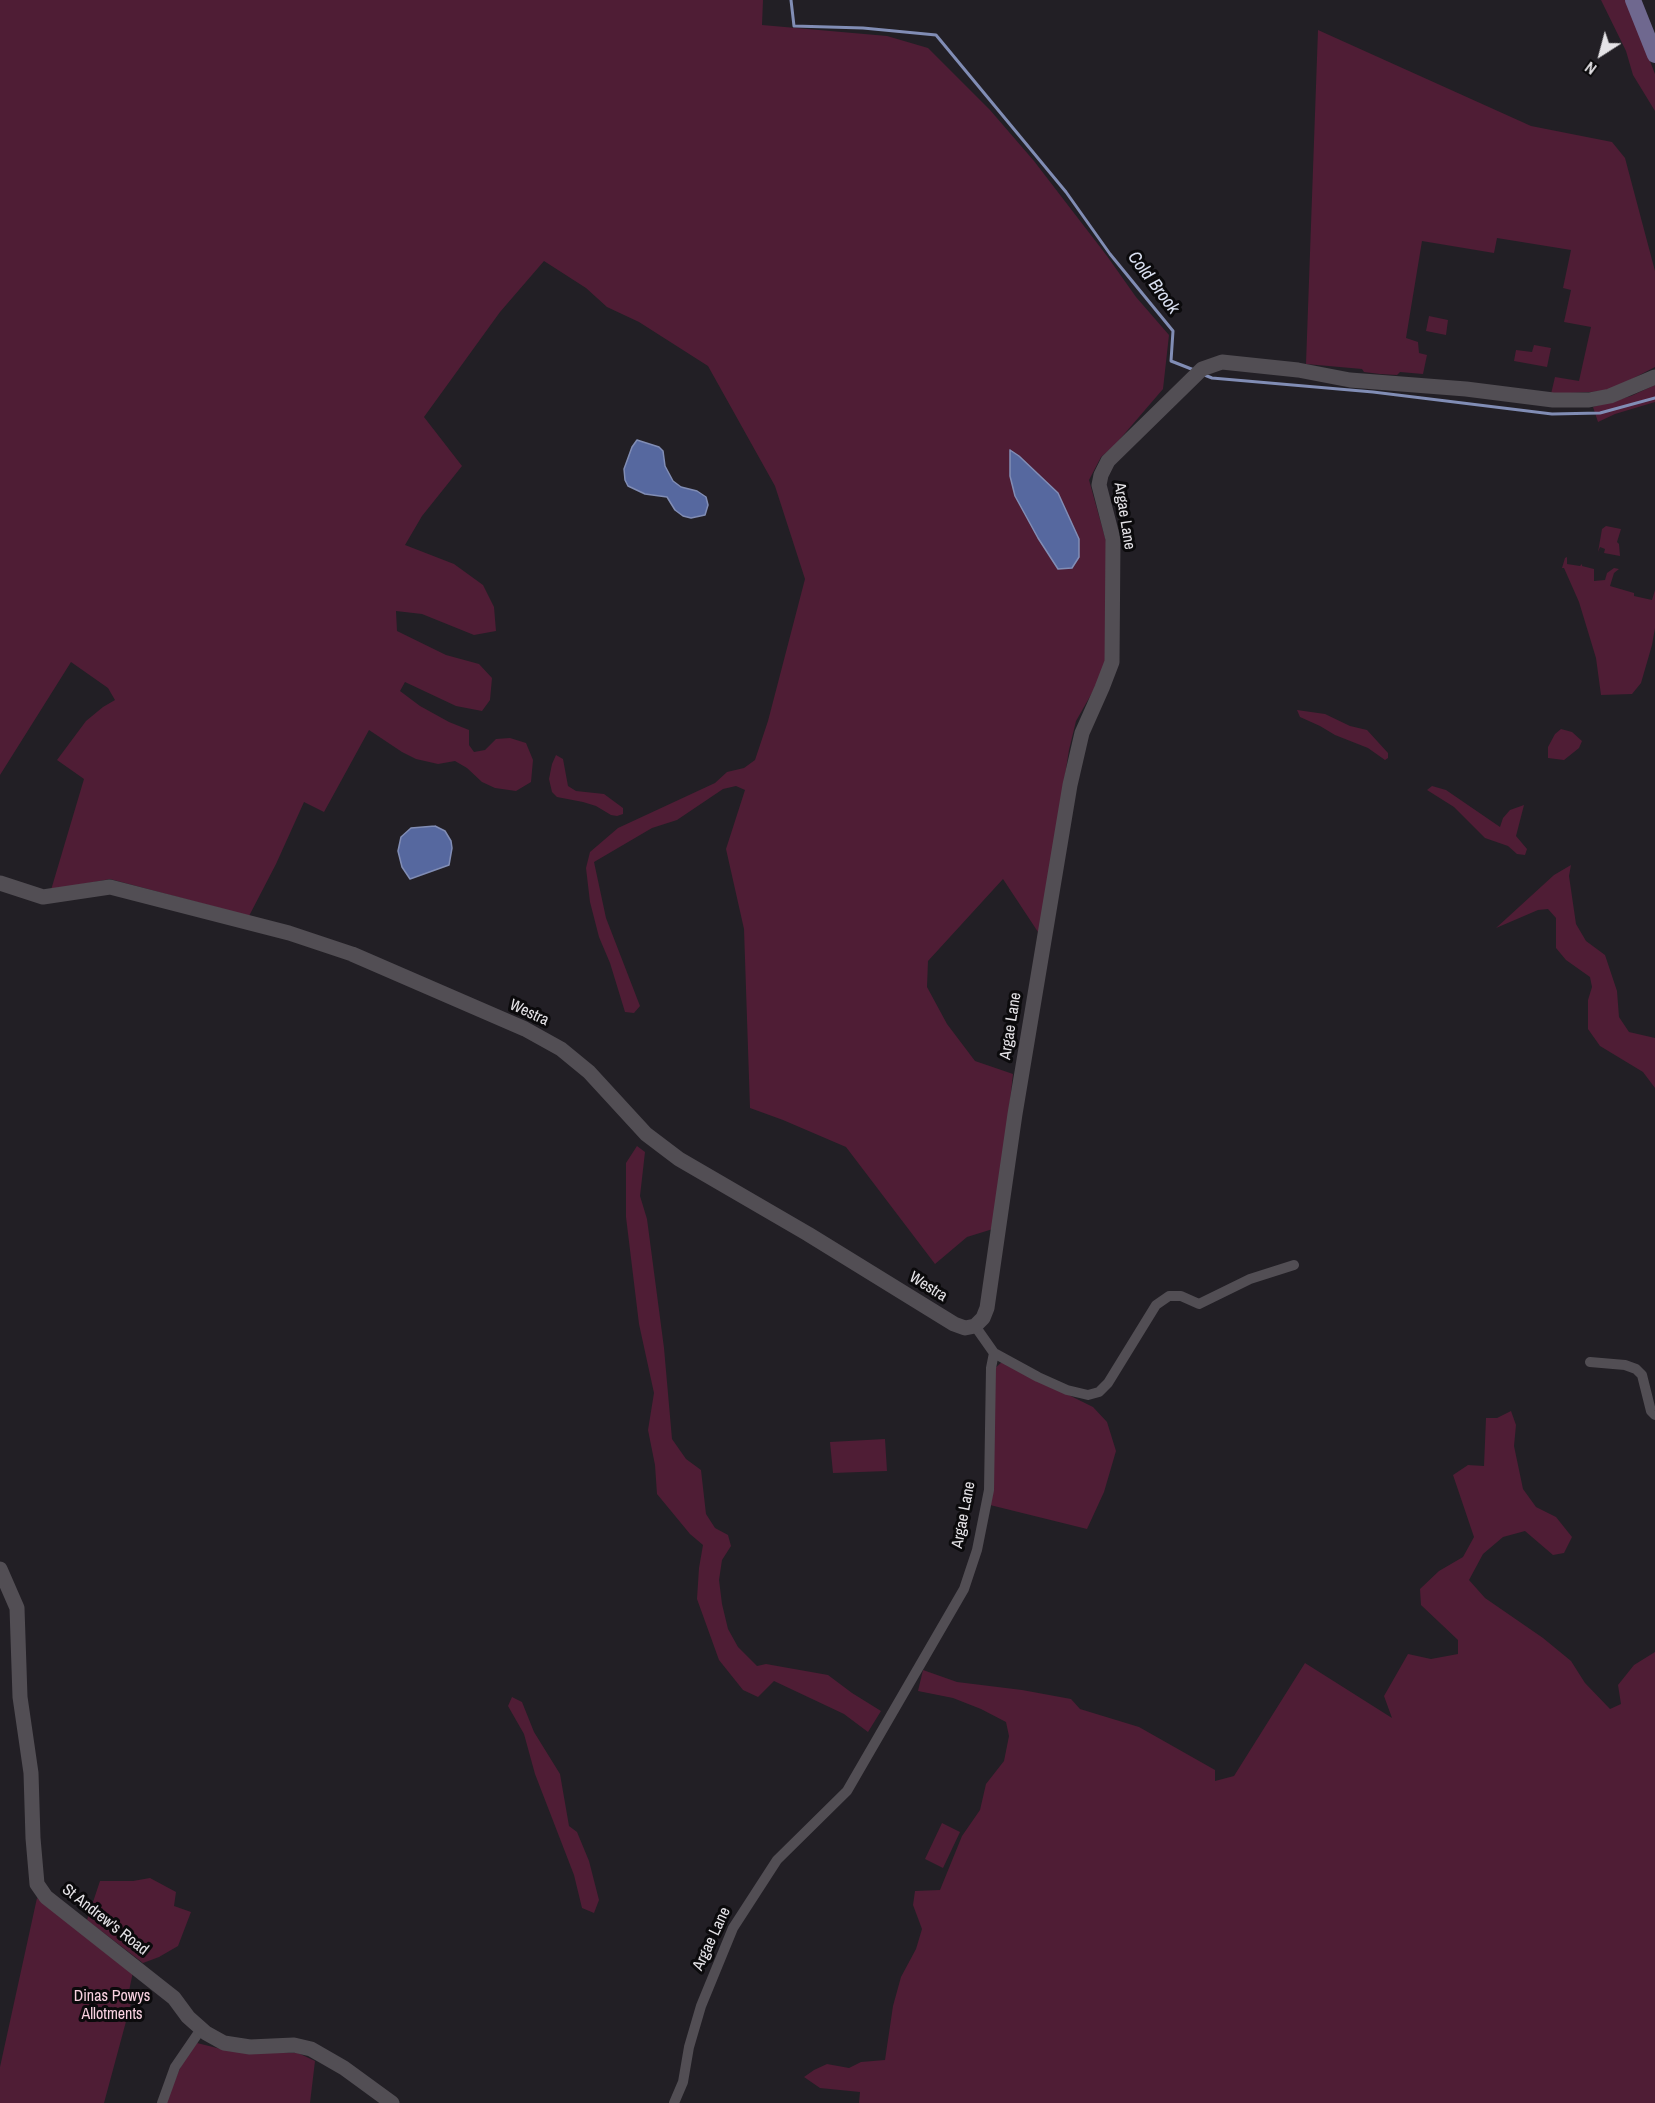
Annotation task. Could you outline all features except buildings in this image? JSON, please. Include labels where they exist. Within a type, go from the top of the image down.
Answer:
[{"type":"main road","points":[[1633,0],[1655,55]]},
{"type":"street","name":"Argae Lane","points":[[975,1326],[983,1318],[987,1308],[1015,1113],[1070,785],[1082,733],[1112,662],[1113,539],[1099,485],[1108,461],[1199,372],[1222,362],[1298,370],[1350,380],[1466,388],[1553,400],[1589,400],[1610,396],[1655,377]]},
{"type":"street","name":"Westra","points":[[0,883],[42,897],[110,887],[289,933],[352,954],[525,1029],[561,1049],[584,1068],[646,1134],[679,1158],[954,1324],[965,1328],[975,1326]]},
{"type":"street","points":[[975,1326],[994,1353],[1067,1390],[1088,1395],[1099,1392],[1108,1383],[1156,1305],[1169,1296],[1181,1296],[1199,1304],[1250,1279],[1294,1265]]},
{"type":"street","name":"Argae Lane","points":[[674,2103],[683,2082],[689,2047],[701,2006],[734,1928],[777,1860],[847,1791],[964,1589],[977,1550],[989,1490],[991,1368],[994,1353]]},
{"type":"street","points":[[1590,1362],[1625,1365],[1636,1369],[1642,1375],[1651,1411],[1655,1415]]},
{"type":"street","name":"St Andrew's Road","points":[[0,1569],[17,1608],[20,1696],[31,1773],[37,1884],[46,1897],[167,1991],[201,2029],[224,2043],[250,2047],[294,2045],[311,2049],[344,2068],[392,2103]]},
{"type":"street","points":[[162,2103],[175,2067],[201,2029]]},
{"type":"green space","points":[[0,0],[763,0],[762,25],[887,36],[928,48],[990,110],[1034,161],[1136,297],[1169,335],[1163,389],[1114,446],[1101,457],[1089,480],[1106,541],[1109,663],[1076,721],[1069,750],[1040,935],[1003,879],[928,961],[927,987],[947,1024],[975,1061],[1013,1074],[996,1228],[967,1237],[935,1264],[846,1147],[750,1108],[744,929],[726,849],[745,790],[736,786],[723,789],[677,820],[652,828],[594,862],[606,918],[640,1006],[634,1013],[625,1012],[610,963],[599,937],[590,902],[586,868],[590,852],[618,828],[715,783],[727,772],[744,768],[755,760],[768,721],[805,579],[775,486],[708,366],[639,322],[607,307],[586,288],[544,261],[500,312],[424,417],[462,466],[422,516],[405,545],[454,564],[483,585],[494,607],[496,631],[474,635],[422,614],[396,611],[397,631],[446,655],[479,664],[492,678],[490,700],[482,711],[456,706],[405,682],[400,691],[420,706],[469,730],[469,745],[474,752],[485,750],[496,739],[510,738],[526,743],[533,760],[531,782],[516,791],[495,788],[482,782],[467,768],[455,761],[438,764],[416,759],[369,730],[324,812],[304,802],[249,916],[110,879],[51,890],[84,779],[57,760],[86,721],[115,700],[108,688],[71,662],[0,775]]},
{"type":"green space","points":[[1601,0],[1626,0],[1655,74],[1655,111],[1633,75],[1626,51]]},
{"type":"green space","points":[[1318,30],[1531,126],[1612,142],[1625,158],[1655,271],[1655,367],[1609,391],[1551,394],[1555,377],[1579,381],[1591,327],[1564,322],[1571,290],[1563,288],[1571,250],[1497,238],[1494,253],[1422,241],[1406,338],[1418,342],[1419,353],[1427,355],[1423,374],[1400,372],[1397,375],[1380,374],[1364,372],[1362,369],[1306,364]]},
{"type":"green space","points":[[1429,316],[1448,320],[1446,335],[1426,331]]},
{"type":"green space","points":[[1534,345],[1551,348],[1547,367],[1514,361],[1516,350],[1532,352]]},
{"type":"green space","points":[[1655,385],[1655,402],[1615,414],[1598,422],[1593,407],[1631,396]]},
{"type":"green space","points":[[1606,526],[1621,529],[1617,542],[1620,556],[1604,553],[1605,549],[1600,547],[1598,552],[1602,529]]},
{"type":"green space","points":[[1567,557],[1567,564],[1580,566],[1582,564],[1582,566],[1594,569],[1594,581],[1605,580],[1607,573],[1614,568],[1619,569],[1614,573],[1610,586],[1634,593],[1634,596],[1652,600],[1655,590],[1655,628],[1652,645],[1641,683],[1632,694],[1601,695],[1596,658],[1579,602],[1562,568]]},
{"type":"green space","points":[[1297,710],[1325,714],[1350,726],[1367,730],[1388,753],[1388,758],[1385,760],[1368,748],[1335,735],[1300,717]]},
{"type":"green space","points":[[1561,729],[1572,732],[1582,741],[1579,748],[1564,760],[1548,758],[1548,747],[1555,734]]},
{"type":"green space","points":[[556,755],[563,759],[568,786],[576,791],[604,794],[623,808],[623,814],[611,815],[596,806],[557,797],[552,792],[549,779]]},
{"type":"green space","points":[[1432,786],[1446,790],[1500,827],[1503,818],[1510,810],[1524,805],[1516,836],[1527,849],[1525,855],[1517,854],[1508,846],[1485,838],[1454,807],[1427,790]]},
{"type":"green space","points":[[1571,865],[1569,876],[1576,924],[1586,941],[1605,955],[1617,991],[1619,1017],[1629,1032],[1655,1038],[1655,1088],[1643,1072],[1600,1046],[1588,1029],[1588,1000],[1592,987],[1590,977],[1566,960],[1556,948],[1556,918],[1548,909],[1538,910],[1496,928],[1554,875]]},
{"type":"green space","points":[[637,1146],[645,1152],[640,1196],[647,1219],[664,1348],[672,1439],[686,1459],[701,1470],[706,1514],[715,1528],[728,1535],[731,1546],[722,1560],[719,1580],[728,1629],[738,1647],[757,1666],[766,1664],[828,1675],[881,1711],[868,1732],[844,1714],[774,1681],[758,1697],[743,1690],[719,1660],[697,1599],[703,1545],[690,1534],[657,1494],[655,1465],[648,1430],[654,1393],[639,1324],[626,1217],[626,1163]]},
{"type":"green space","points":[[1002,1362],[1093,1407],[1107,1422],[1116,1451],[1104,1492],[1087,1529],[990,1505],[995,1368]]},
{"type":"green space","points":[[1511,1411],[1516,1425],[1514,1446],[1523,1489],[1536,1507],[1556,1517],[1572,1537],[1564,1553],[1553,1555],[1525,1531],[1503,1537],[1483,1554],[1469,1580],[1485,1598],[1543,1638],[1571,1661],[1585,1683],[1610,1709],[1621,1704],[1618,1685],[1634,1665],[1655,1652],[1655,2103],[859,2103],[860,2092],[820,2088],[804,2077],[827,2064],[849,2068],[861,2062],[885,2060],[893,2006],[901,1977],[916,1949],[922,1929],[913,1905],[915,1891],[940,1890],[962,1836],[980,1810],[986,1784],[1004,1761],[1009,1736],[1006,1722],[953,1698],[918,1691],[923,1670],[957,1682],[1071,1699],[1080,1709],[1139,1727],[1215,1770],[1215,1781],[1234,1776],[1305,1663],[1392,1718],[1384,1696],[1408,1654],[1431,1659],[1458,1654],[1458,1640],[1421,1605],[1420,1589],[1439,1571],[1463,1557],[1474,1537],[1453,1475],[1468,1465],[1484,1466],[1486,1418],[1497,1418]]},
{"type":"green space","points":[[885,1439],[887,1471],[833,1473],[830,1442]]},
{"type":"green space","points":[[512,1697],[522,1702],[534,1732],[560,1774],[569,1826],[577,1832],[589,1861],[599,1900],[594,1913],[582,1908],[574,1875],[535,1774],[524,1734],[508,1706]]},
{"type":"green space","points":[[942,1823],[960,1832],[943,1868],[925,1859]]},
{"type":"green space","points":[[150,1878],[176,1892],[174,1906],[191,1912],[178,1946],[143,1963],[87,1920],[100,1881],[133,1881]]},
{"type":"green space","name":"Dinas Powys Allotments","points":[[37,1898],[133,1972],[129,1991],[131,2003],[104,2103],[0,2103],[0,2067]]},
{"type":"green space","points":[[197,2043],[229,2051],[298,2053],[315,2061],[310,2103],[165,2103],[184,2059]]},
{"type":"water","points":[[637,440],[659,447],[663,451],[665,466],[673,481],[681,487],[697,491],[706,497],[708,505],[705,515],[691,518],[683,516],[675,510],[667,497],[645,494],[628,486],[624,469]]},
{"type":"water","points":[[1010,450],[1058,493],[1079,539],[1079,557],[1072,568],[1058,569],[1015,496],[1010,476]]},
{"type":"water","points":[[435,826],[445,831],[451,841],[449,865],[410,879],[402,867],[398,851],[401,837],[411,828]]},
{"type":"waterway","name":"Cold Brook","points":[[791,0],[794,26],[863,28],[936,35],[1066,192],[1110,254],[1173,331],[1171,361],[1194,370]]},
{"type":"waterway","name":"Cold Brook","points":[[1202,374],[1212,378],[1373,392],[1552,414],[1600,413],[1655,398]]}]
